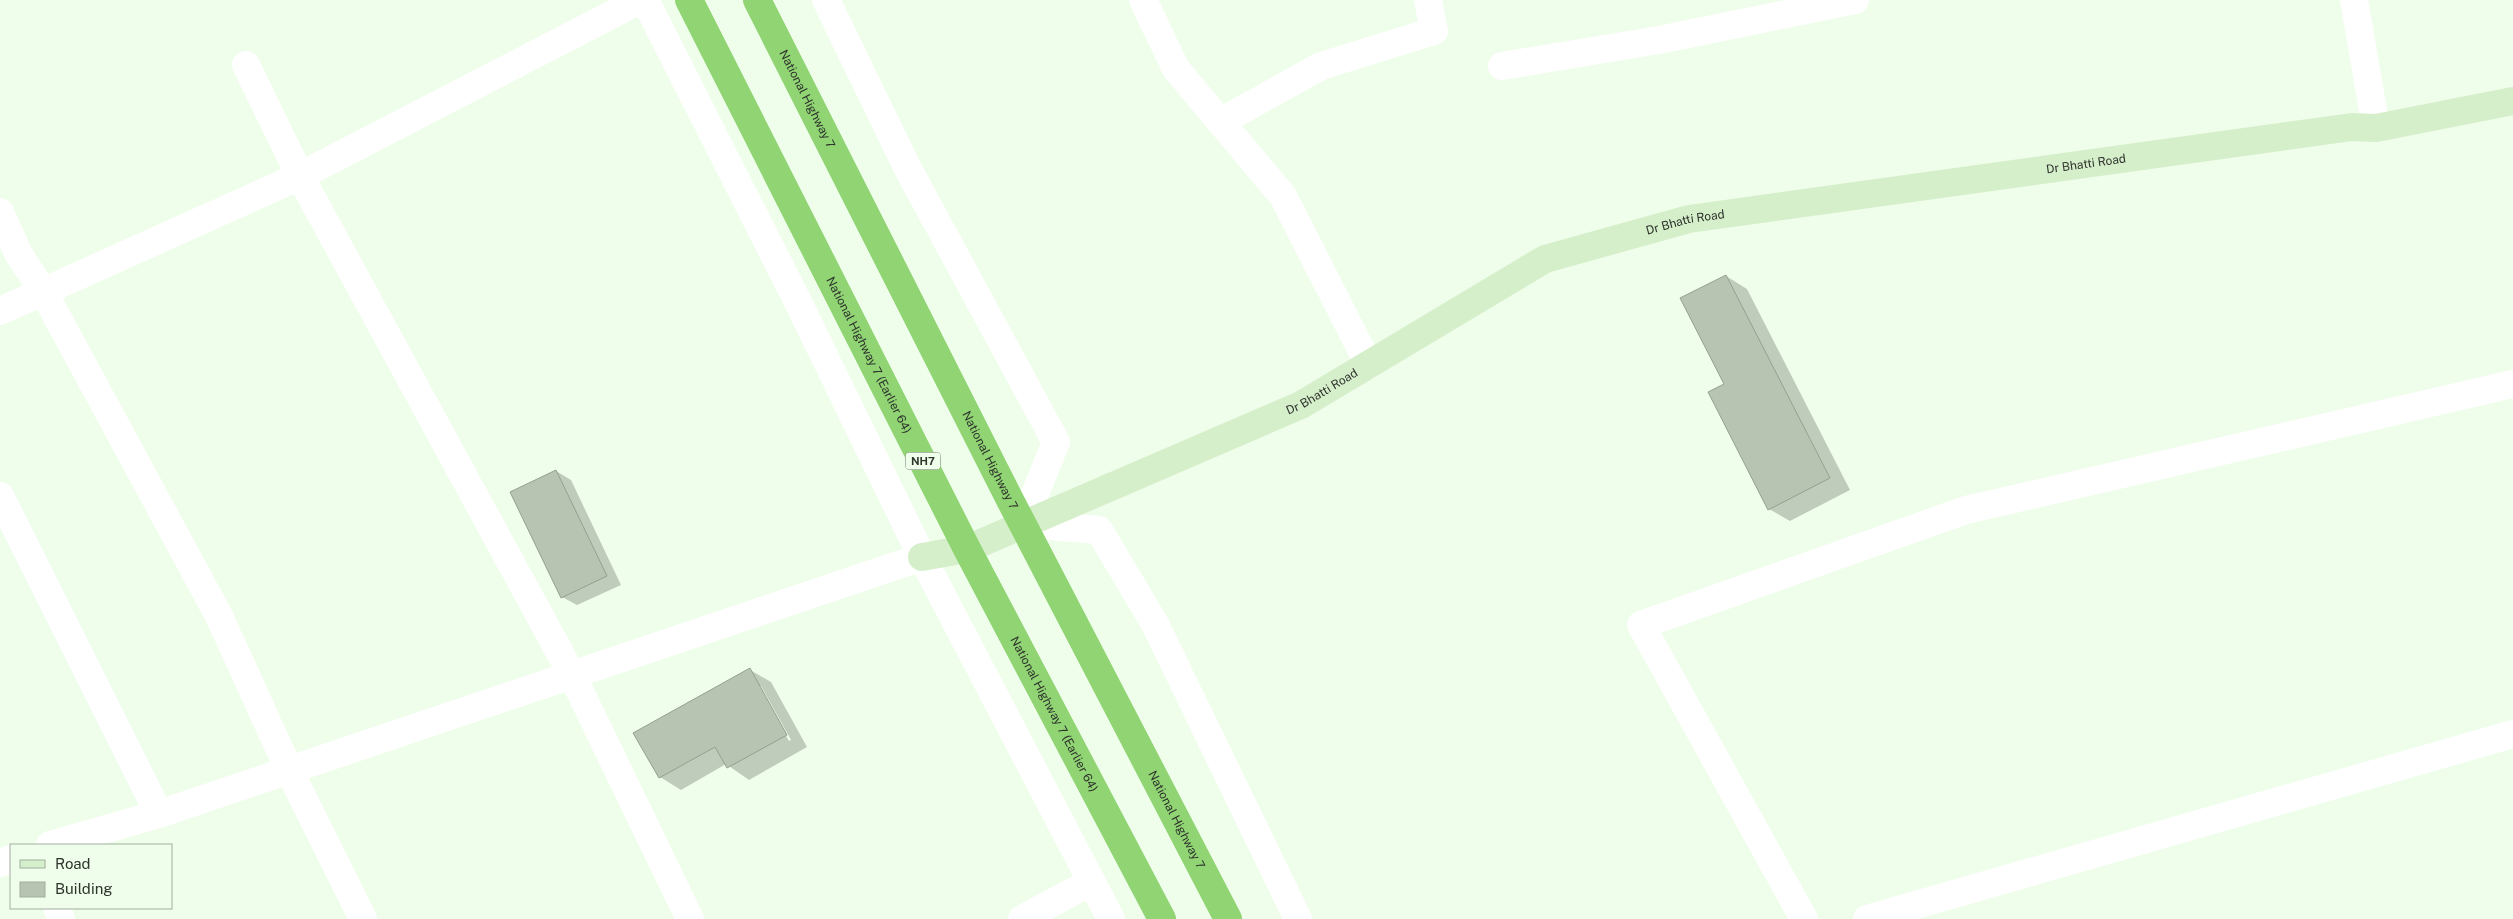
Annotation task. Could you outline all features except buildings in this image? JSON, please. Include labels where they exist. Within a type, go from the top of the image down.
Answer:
[{"type":"highway","name":"National Highway 7 (Earlier 64)","points":[[689,0],[967,549],[1162,919]]},
{"type":"highway","name":"National Highway 7","points":[[757,0],[1023,524],[1228,919]]},
{"type":"main road","name":"Dr Bhatti Road","points":[[922,557],[967,549],[1300,405],[1545,259],[1689,219],[2352,127],[2376,128],[2513,101]]},
{"type":"street","points":[[0,311],[300,176],[640,0]]},
{"type":"street","points":[[645,0],[799,304],[922,557],[1111,919]]},
{"type":"street","points":[[826,0],[907,167],[1056,442],[1023,524],[1099,530],[1154,624],[1298,919]]},
{"type":"street","points":[[1143,0],[1176,69],[1283,196],[1369,365]]},
{"type":"street","points":[[1220,122],[1321,66],[1434,31],[1428,0]]},
{"type":"street","points":[[1502,66],[1659,40],[1855,0]]},
{"type":"street","points":[[2354,0],[2376,128]]},
{"type":"street","points":[[246,65],[300,176],[572,675],[690,919]]},
{"type":"street","points":[[0,212],[18,253],[43,291],[218,616],[288,770],[363,919]]},
{"type":"street","points":[[1804,919],[1641,626],[1966,510],[2513,384]]},
{"type":"street","points":[[0,496],[159,814]]},
{"type":"street","points":[[54,844],[159,814],[922,557]]},
{"type":"street","points":[[1867,919],[2513,734]]},
{"type":"street","points":[[1022,919],[1091,882]]}]
